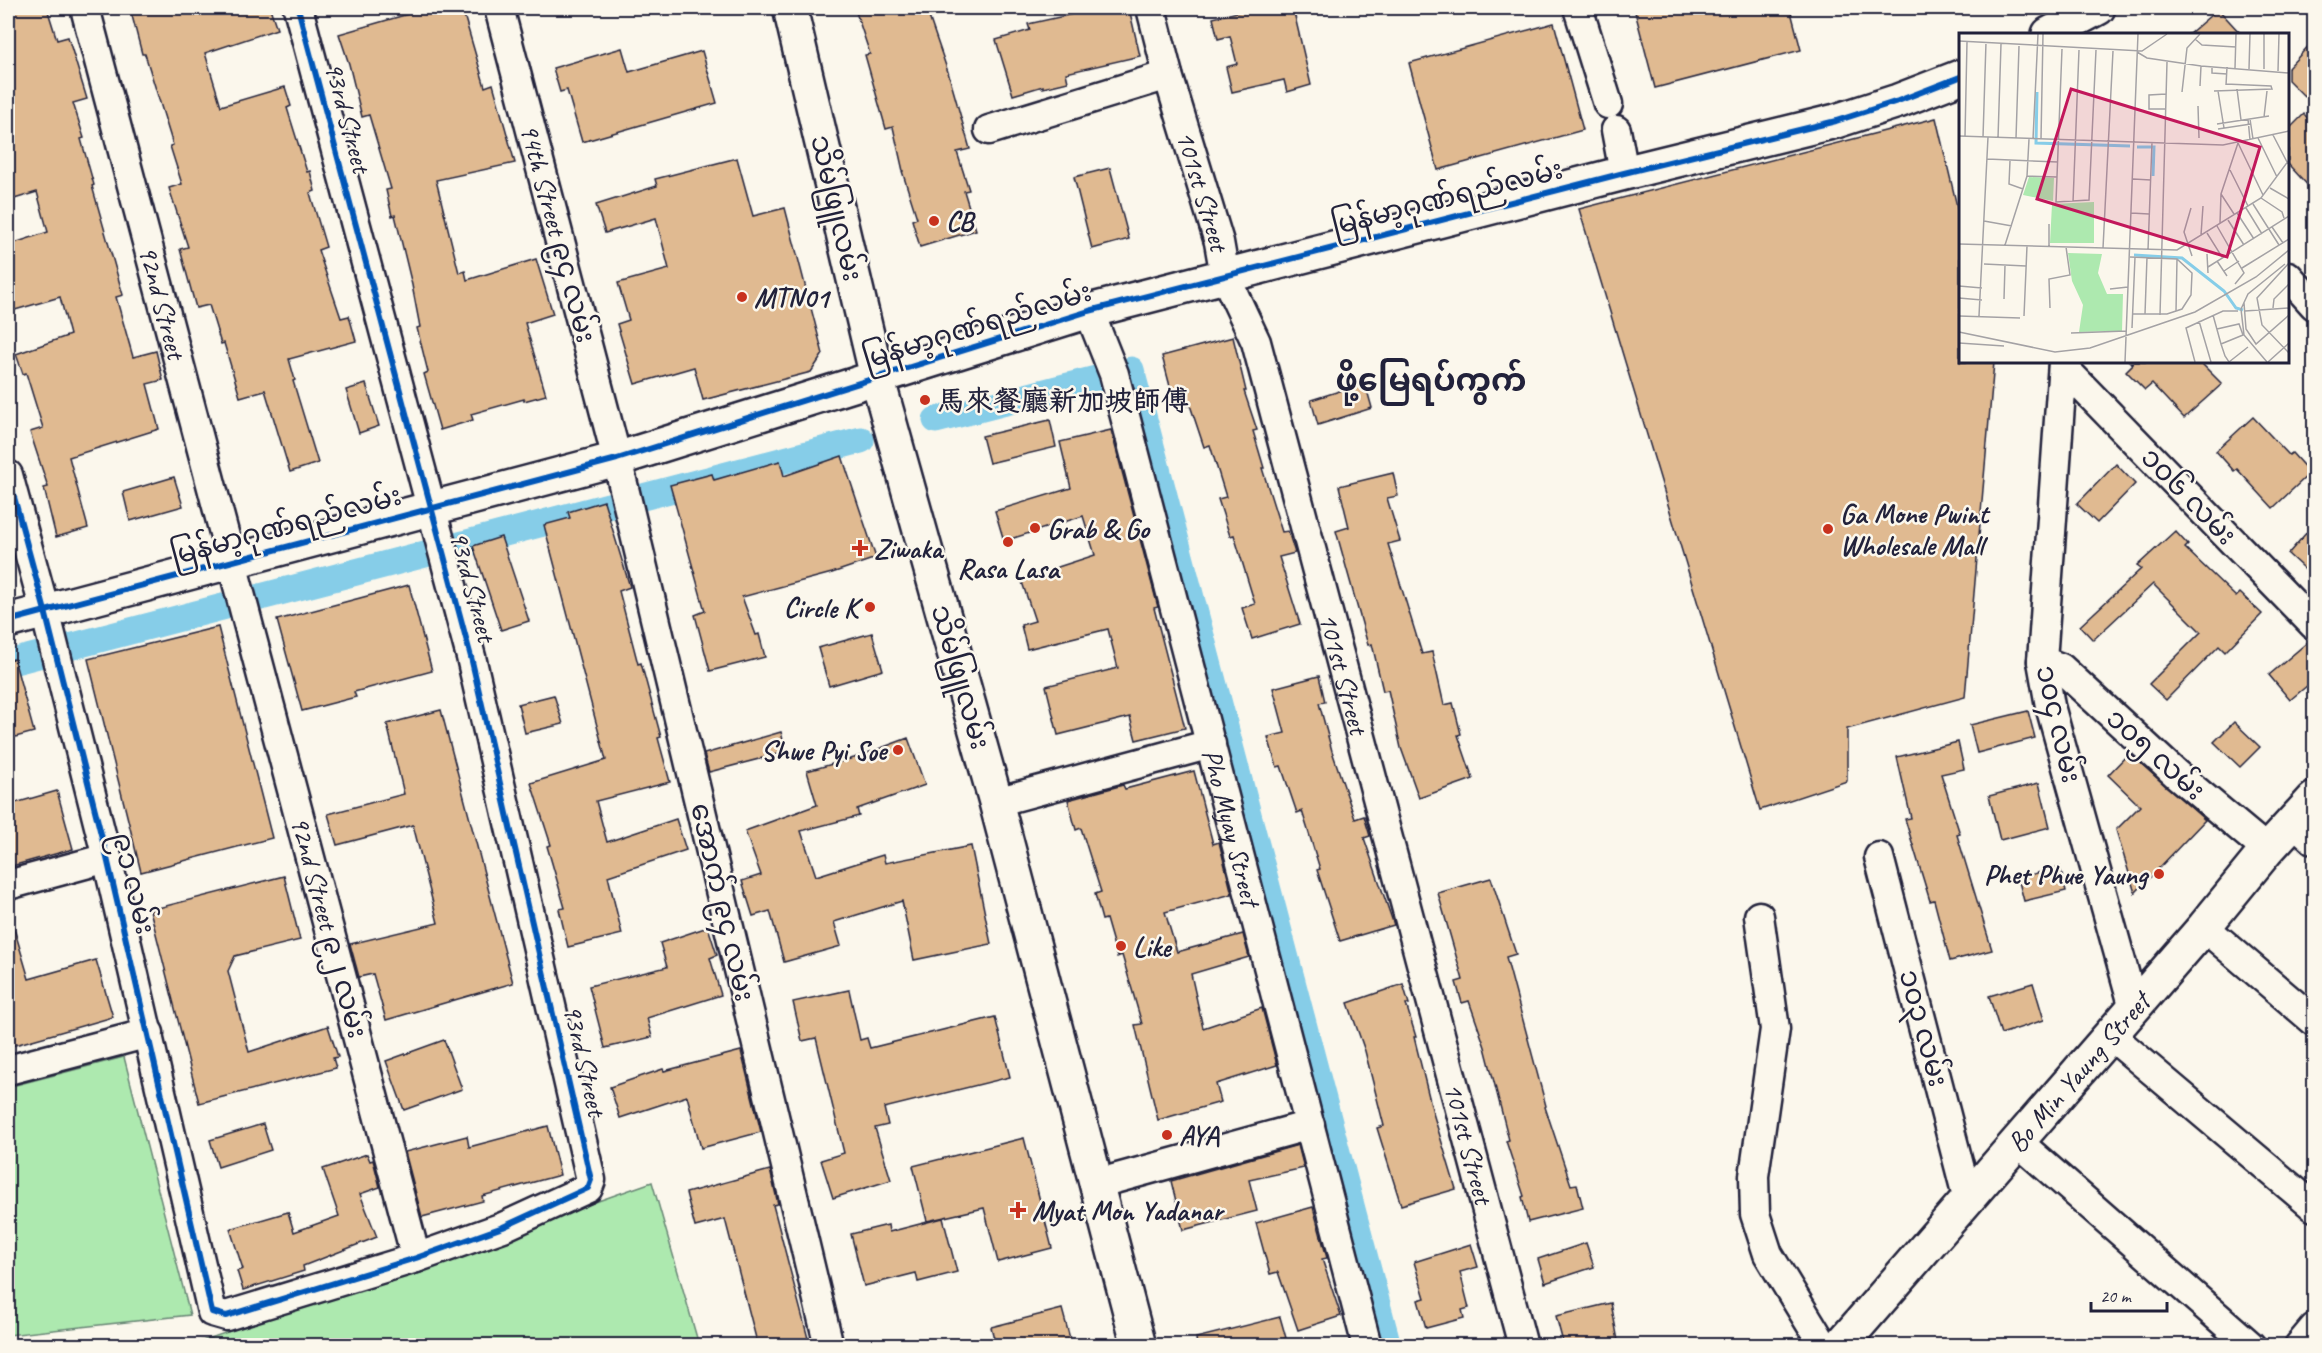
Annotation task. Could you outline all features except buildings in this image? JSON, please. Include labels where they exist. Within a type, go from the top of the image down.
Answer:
[{"type":"street","name":"92nd Street","points":[[85,8],[245,609]]},
{"type":"street","name":"93rd Street","points":[[298,8],[471,657],[591,1180],[588,1188],[503,1227],[416,1258]]},
{"type":"street","name":"94th Street ၉၄ လမ်း","points":[[499,8],[616,459]]},
{"type":"street","name":"သိမ်ဖြူလမ်း","points":[[790,8],[877,377],[996,802],[1139,1346]]},
{"type":"street","name":"101st Street","points":[[1151,8],[1168,75],[1220,242],[1225,276],[1256,342],[1523,1346]]},
{"type":"street","points":[[1578,8],[1612,117],[1624,173]]},
{"type":"street","points":[[2056,33],[2098,8]]},
{"type":"street","points":[[989,130],[1168,75]]},
{"type":"street","name":"မြန်မာ့ဂုဏ်ရည်လမ်း","points":[[8,621],[616,459],[1089,311],[1624,173],[1836,121],[1908,98],[1959,77]]},
{"type":"street","points":[[2289,277],[2314,305]]},
{"type":"street","name":"Pho Myay Street","points":[[1089,311],[1114,374],[1367,1346]]},
{"type":"street","name":"၁၀၆ လမ်း","points":[[2063,364],[2314,625]]},
{"type":"street","name":"၁၀၄ လမ်း","points":[[2063,364],[2042,661],[2050,706],[2134,1008]]},
{"type":"street","name":"အောက် ၉၄ လမ်း","points":[[616,459],[829,1346]]},
{"type":"street","name":"၉၁ လမ်း","points":[[8,475],[107,858],[149,1033],[208,1303],[212,1312],[226,1316],[416,1258]]},
{"type":"street","name":"92nd Street ၉၂ လမ်း","points":[[245,609],[416,1258]]},
{"type":"street","name":"၁၀၅ လမ်း","points":[[2042,661],[2061,668],[2176,774],[2267,850]]},
{"type":"street","points":[[996,802],[1211,744]]},
{"type":"street","name":"Bo Min Yaung Street","points":[[1840,1346],[2204,927],[2267,850],[2308,820]]},
{"type":"street","name":"၁၀၃ လမ်း","points":[[1879,857],[1968,1200]]},
{"type":"street","points":[[8,885],[107,858]]},
{"type":"street","points":[[1758,916],[1776,1029],[1755,1176],[1755,1214],[1768,1254],[1824,1346]]},
{"type":"street","points":[[2204,927],[2314,1020]]},
{"type":"street","points":[[8,1070],[149,1033]]},
{"type":"street","points":[[2110,1035],[2314,1207]]},
{"type":"street","points":[[1096,1184],[1310,1125]]},
{"type":"street","points":[[2018,1142],[2251,1346]]},
{"type":"street","points":[[2299,1346],[2314,1328]]},
{"type":"green space","points":[[124,1057],[190,1315],[8,1335],[8,1087]]},
{"type":"green space","points":[[652,1182],[699,1345],[188,1346]]},
{"type":"waterway","points":[[936,420],[1131,370],[1388,1346]]},
{"type":"waterway","points":[[8,663],[861,440]]},
{"type":"cycle path","points":[[8,475],[107,858],[212,1312],[226,1316],[416,1258],[503,1227],[588,1188],[591,1180],[471,657],[298,8]]},
{"type":"cycle path","points":[[8,621],[617,459],[1089,311],[1624,173],[1836,121],[1898,101],[1959,77]]},
{"type":"place","name":"CB","points":[[934,221]]},
{"type":"place","name":"MTN01","points":[[742,297]]},
{"type":"place","name":"馬來餐廳新加坡師傅","points":[[925,400]]},
{"type":"place","name":"Grab & Go","points":[[1035,528]]},
{"type":"place","name":"Ga Mone Pwint Wholesale Mall","points":[[1828,529]]},
{"type":"place","name":"Rasa Lasa","points":[[1008,542]]},
{"type":"place","name":"Ziwaka","points":[[860,548]]},
{"type":"place","name":"Circle K","points":[[870,607]]},
{"type":"place","name":"Shwe Pyi Soe","points":[[898,750]]},
{"type":"place","name":"Phet Phue Yaung","points":[[2159,874]]},
{"type":"place","name":"Like","points":[[1121,946]]},
{"type":"place","name":"AYA","points":[[1167,1135]]},
{"type":"place","name":"Myat Mon Yadanar","points":[[1018,1210]]},
{"type":"district","name":"ဖို့မြေရပ်ကွက်","points":[[1431,380]]}]
